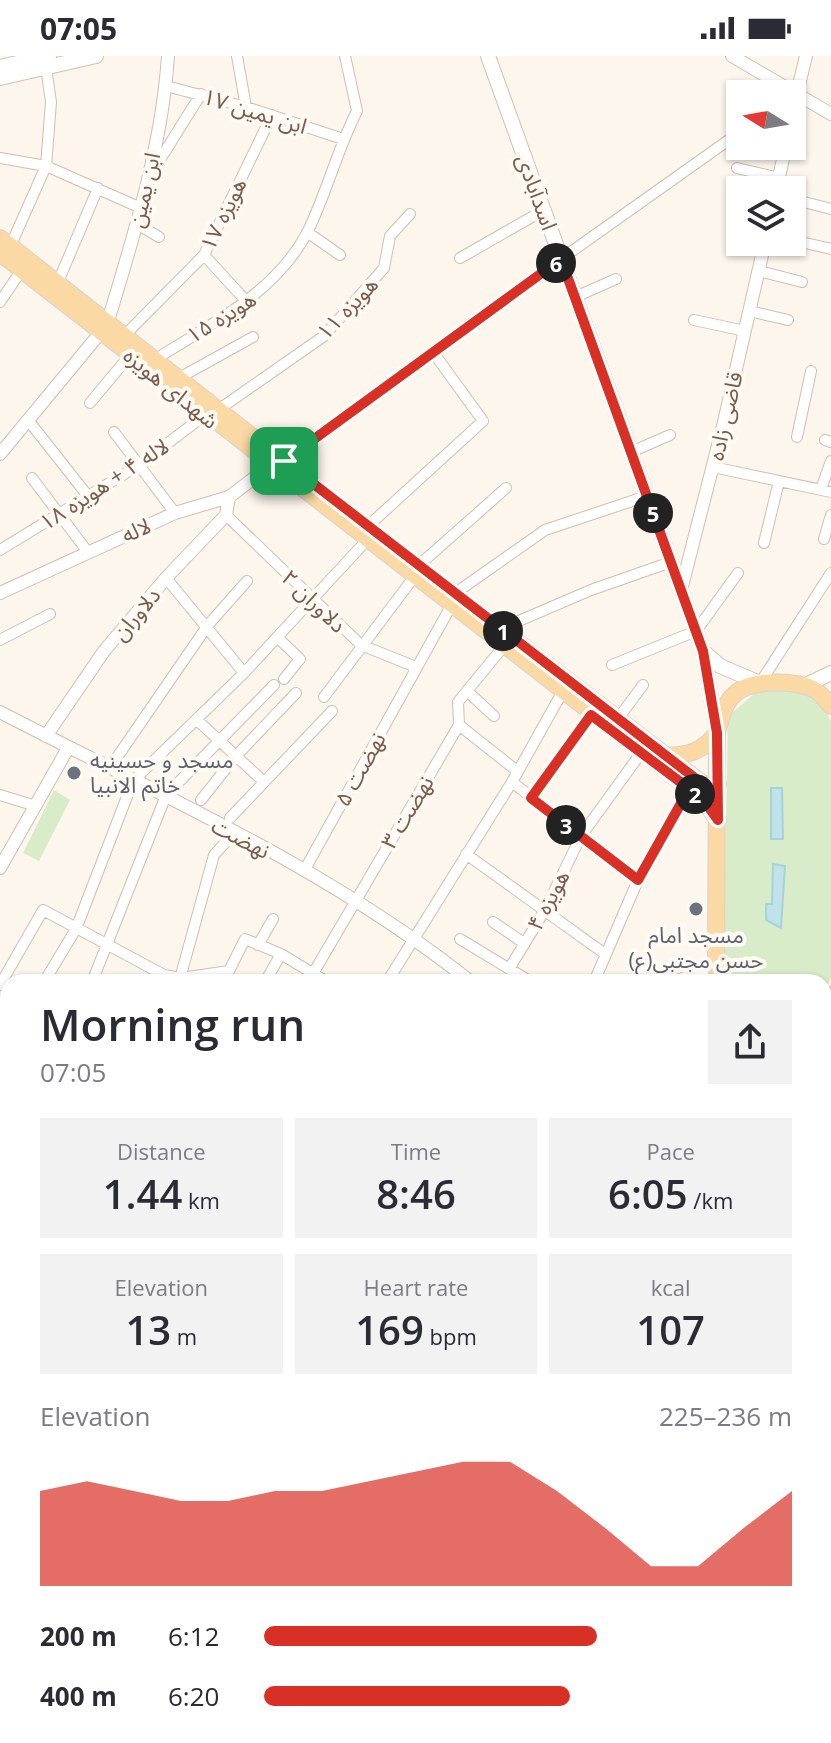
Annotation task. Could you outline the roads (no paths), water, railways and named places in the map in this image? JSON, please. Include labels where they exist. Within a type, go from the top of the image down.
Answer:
[{"type":"main road","points":[[0,67],[96,56]]},
{"type":"main road","name":"اسدآبادی","points":[[489,58],[703,651],[717,733]]},
{"type":"main road","points":[[0,78],[48,61]]},
{"type":"main road","name":"شهدای هویزه","points":[[3,246],[21,271],[105,326],[125,335],[179,378],[212,412]]},
{"type":"main road","name":"شهدای هویزه","points":[[3,246],[58,282],[105,326],[130,355],[212,412],[416,571],[503,647],[641,753],[703,790]]},
{"type":"main road","name":"شهدای هویزه","points":[[452,600],[500,629],[703,790],[718,820],[716,974]]},
{"type":"main road","points":[[703,651],[739,677],[760,683],[804,686],[816,690],[831,706]]},
{"type":"main road","points":[[804,686],[831,673]]},
{"type":"main road","points":[[703,790],[724,708],[736,691],[760,683]]},
{"type":"main road","points":[[663,756],[683,756],[703,749],[717,733]]},
{"type":"street","name":"ابن یمین","points":[[0,454],[105,326],[141,208],[166,86],[168,56]]},
{"type":"street","points":[[237,56],[246,107]]},
{"type":"street","name":"هویزه ۱۵","points":[[154,360],[263,291],[307,232],[357,111],[345,56]]},
{"type":"street","points":[[732,56],[770,80]]},
{"type":"street","points":[[799,80],[806,56]]},
{"type":"street","points":[[3,246],[46,166],[51,102],[48,61]]},
{"type":"street","name":"ابن یمین ۱۷","points":[[166,86],[246,107],[343,139]]},
{"type":"street","points":[[147,181],[201,94]]},
{"type":"street","points":[[806,101],[831,114]]},
{"type":"street","name":"هویزه ۱۷","points":[[125,335],[204,255],[272,115]]},
{"type":"street","points":[[561,259],[726,142]]},
{"type":"street","points":[[0,158],[46,166],[141,208]]},
{"type":"street","points":[[737,168],[758,176]]},
{"type":"street","points":[[58,282],[98,188]]},
{"type":"street","points":[[806,203],[831,209]]},
{"type":"street","points":[[460,258],[544,210]]},
{"type":"street","name":"هویزه ۱۱","points":[[212,412],[324,336],[384,268],[390,236],[410,214]]},
{"type":"street","points":[[137,224],[159,237]]},
{"type":"street","points":[[307,232],[340,255]]},
{"type":"street","points":[[806,243],[831,249]]},
{"type":"street","points":[[204,255],[247,302]]},
{"type":"street","name":"قاضی زاده","points":[[681,590],[762,256]]},
{"type":"street","name":"لاله","points":[[2,589],[175,513],[229,497],[561,259]]},
{"type":"street","points":[[0,302],[21,271]]},
{"type":"street","points":[[759,271],[802,282]]},
{"type":"street","points":[[575,297],[616,279]]},
{"type":"street","points":[[749,311],[788,320]]},
{"type":"street","points":[[694,320],[745,331]]},
{"type":"street","points":[[179,378],[253,337]]},
{"type":"street","points":[[49,974],[76,929],[133,781],[244,673],[367,534],[483,421],[433,352]]},
{"type":"street","points":[[90,403],[130,355]]},
{"type":"street","points":[[797,437],[811,371]]},
{"type":"street","name":"لاله ۴ + هویزه ۱۸","points":[[0,550],[139,465],[212,412]]},
{"type":"street","points":[[28,420],[88,496]]},
{"type":"street","points":[[114,432],[175,513]]},
{"type":"street","points":[[631,452],[670,435]]},
{"type":"street","points":[[713,467],[826,490],[831,461]]},
{"type":"street","points":[[32,478],[87,551]]},
{"type":"street","points":[[764,543],[779,481]]},
{"type":"street","points":[[324,697],[416,571],[506,488]]},
{"type":"street","points":[[452,600],[545,530],[647,496]]},
{"type":"street","points":[[226,515],[229,497]]},
{"type":"street","name":"دلاوران","points":[[46,736],[104,651],[166,578],[226,515]]},
{"type":"street","name":"دلاوران ۲","points":[[226,515],[361,645],[416,667]]},
{"type":"street","points":[[824,539],[831,515]]},
{"type":"street","points":[[500,629],[591,590],[671,562]]},
{"type":"street","points":[[612,665],[696,631],[738,573]]},
{"type":"street","points":[[760,683],[831,573]]},
{"type":"street","points":[[166,578],[208,625],[244,673]]},
{"type":"street","points":[[109,769],[208,625],[247,581]]},
{"type":"street","name":"نهضت ۵","points":[[304,871],[452,600]]},
{"type":"street","points":[[0,640],[50,614]]},
{"type":"street","points":[[175,786],[300,659],[277,637]]},
{"type":"street","points":[[494,716],[467,691],[503,647]]},
{"type":"street","points":[[617,720],[643,685]]},
{"type":"street","name":"نهضت ۳","points":[[312,974],[459,725],[458,702],[467,691]]},
{"type":"street","points":[[392,974],[512,782],[563,691]]},
{"type":"street","points":[[201,800],[236,756],[296,693]]},
{"type":"street","points":[[230,818],[262,780],[332,711]]},
{"type":"street","name":"نهضت","points":[[0,712],[355,898],[414,936],[461,974]]},
{"type":"street","points":[[531,798],[591,715]]},
{"type":"street","points":[[197,720],[262,780]]},
{"type":"street","points":[[459,725],[517,771]]},
{"type":"street","points":[[1,862],[68,748]]},
{"type":"street","name":"هویزه ۴","points":[[509,969],[545,910],[581,836],[641,753]]},
{"type":"street","points":[[512,782],[638,880]]},
{"type":"street","points":[[597,974],[638,880],[703,790]]},
{"type":"street","points":[[0,795],[36,806]]},
{"type":"street","points":[[96,974],[110,945],[165,798]]},
{"type":"street","points":[[182,974],[214,855],[233,834]]},
{"type":"street","points":[[466,854],[605,954]]},
{"type":"street","points":[[6,974],[43,910],[162,974]]},
{"type":"street","points":[[258,945],[273,919]]},
{"type":"street","points":[[493,922],[524,943]]},
{"type":"street","points":[[213,974],[229,971],[245,939],[281,954],[305,974]]},
{"type":"street","points":[[460,939],[517,974]]},
{"type":"street","points":[[270,974],[281,954]]},
{"type":"water","points":[[771,788],[782,788],[783,839],[771,839]]},
{"type":"water","points":[[773,864],[785,866],[781,928],[766,920],[766,904],[772,904]]},
{"type":"place","name":"مسجد و حسینیه خاتم الانبیا","points":[[74,773]]},
{"type":"place","name":"مسجد امام حسن مجتبی(ع)","points":[[696,909]]}]
